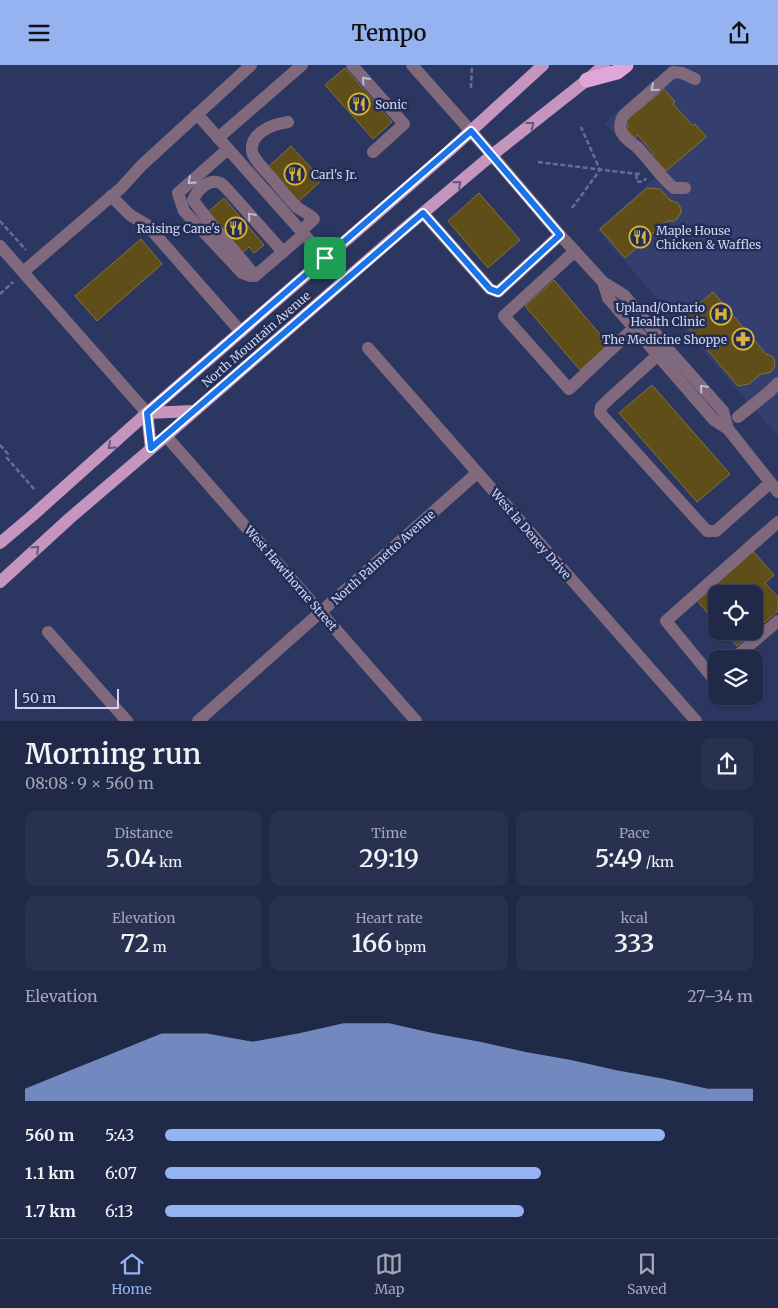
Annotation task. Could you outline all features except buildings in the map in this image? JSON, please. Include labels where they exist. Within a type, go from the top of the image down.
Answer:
[{"type":"highway","points":[[587,80],[617,72],[626,65]]},
{"type":"main road","name":"North Mountain Avenue","points":[[0,543],[471,131],[543,65]]},
{"type":"main road","name":"North Mountain Avenue","points":[[0,582],[70,517],[423,213],[604,65]]},
{"type":"main road","points":[[151,448],[147,413],[194,411]]},
{"type":"street","points":[[23,272],[121,188],[142,165],[251,65]]},
{"type":"street","points":[[218,138],[302,65]]},
{"type":"street","points":[[352,65],[404,124],[373,152]]},
{"type":"street","points":[[412,65],[603,282],[624,295],[667,348],[723,411],[728,429]]},
{"type":"street","points":[[685,188],[674,188],[661,175],[622,133],[620,119],[673,72],[682,73],[695,79]]},
{"type":"street","points":[[197,114],[325,258]]},
{"type":"street","points":[[255,276],[283,252],[314,219],[298,207],[258,162],[252,152],[257,136],[274,124],[288,122]]},
{"type":"street","points":[[228,149],[178,193],[184,211],[242,273],[255,276]]},
{"type":"street","points":[[255,276],[193,200],[195,194],[203,186],[212,182],[219,182],[283,252]]},
{"type":"street","points":[[111,196],[130,215],[147,225],[241,332]]},
{"type":"street","points":[[423,213],[490,289],[498,292],[560,235]]},
{"type":"street","points":[[0,246],[147,413]]},
{"type":"street","points":[[575,251],[504,316],[570,389],[634,328]]},
{"type":"street","points":[[603,282],[608,298],[658,355],[714,420],[728,429],[774,488],[716,531],[707,531],[600,413],[601,407],[658,355]]},
{"type":"street","name":"West la Deney Drive","points":[[368,348],[696,721]]},
{"type":"street","points":[[738,417],[778,383]]},
{"type":"street","name":"West Hawthorne Street","points":[[166,436],[416,721]]},
{"type":"street","name":"North Palmetto Avenue","points":[[198,721],[477,473]]},
{"type":"street","points":[[708,672],[666,621],[778,522]]},
{"type":"street","points":[[744,650],[778,621]]},
{"type":"street","points":[[48,632],[126,721]]},
{"type":"path","points":[[471,88],[472,65]]},
{"type":"path","points":[[581,127],[600,170]]},
{"type":"path","points":[[538,162],[637,174]]},
{"type":"path","points":[[572,208],[600,170]]},
{"type":"path","points":[[0,221],[26,250]]},
{"type":"path","points":[[0,294],[13,282]]},
{"type":"path","points":[[0,445],[8,454],[7,458],[35,490]]},
{"type":"shaded area","points":[[671,65],[778,65],[778,436],[597,230],[656,177],[604,123]]},
{"type":"place","name":"Sonic","points":[[359,104]]},
{"type":"place","name":"Carl's Jr.","points":[[295,174]]},
{"type":"place","name":"Raising Cane's","points":[[236,228]]},
{"type":"place","name":"Maple House Chicken & Waffles","points":[[640,237]]},
{"type":"place","name":"Upland/Ontario Health Clinic","points":[[721,314]]},
{"type":"place","name":"The Medicine Shoppe","points":[[743,339]]},
{"type":"route","points":[[471,131],[560,235],[498,292],[490,289],[423,213],[151,448],[147,413],[325,258],[471,131]]}]
